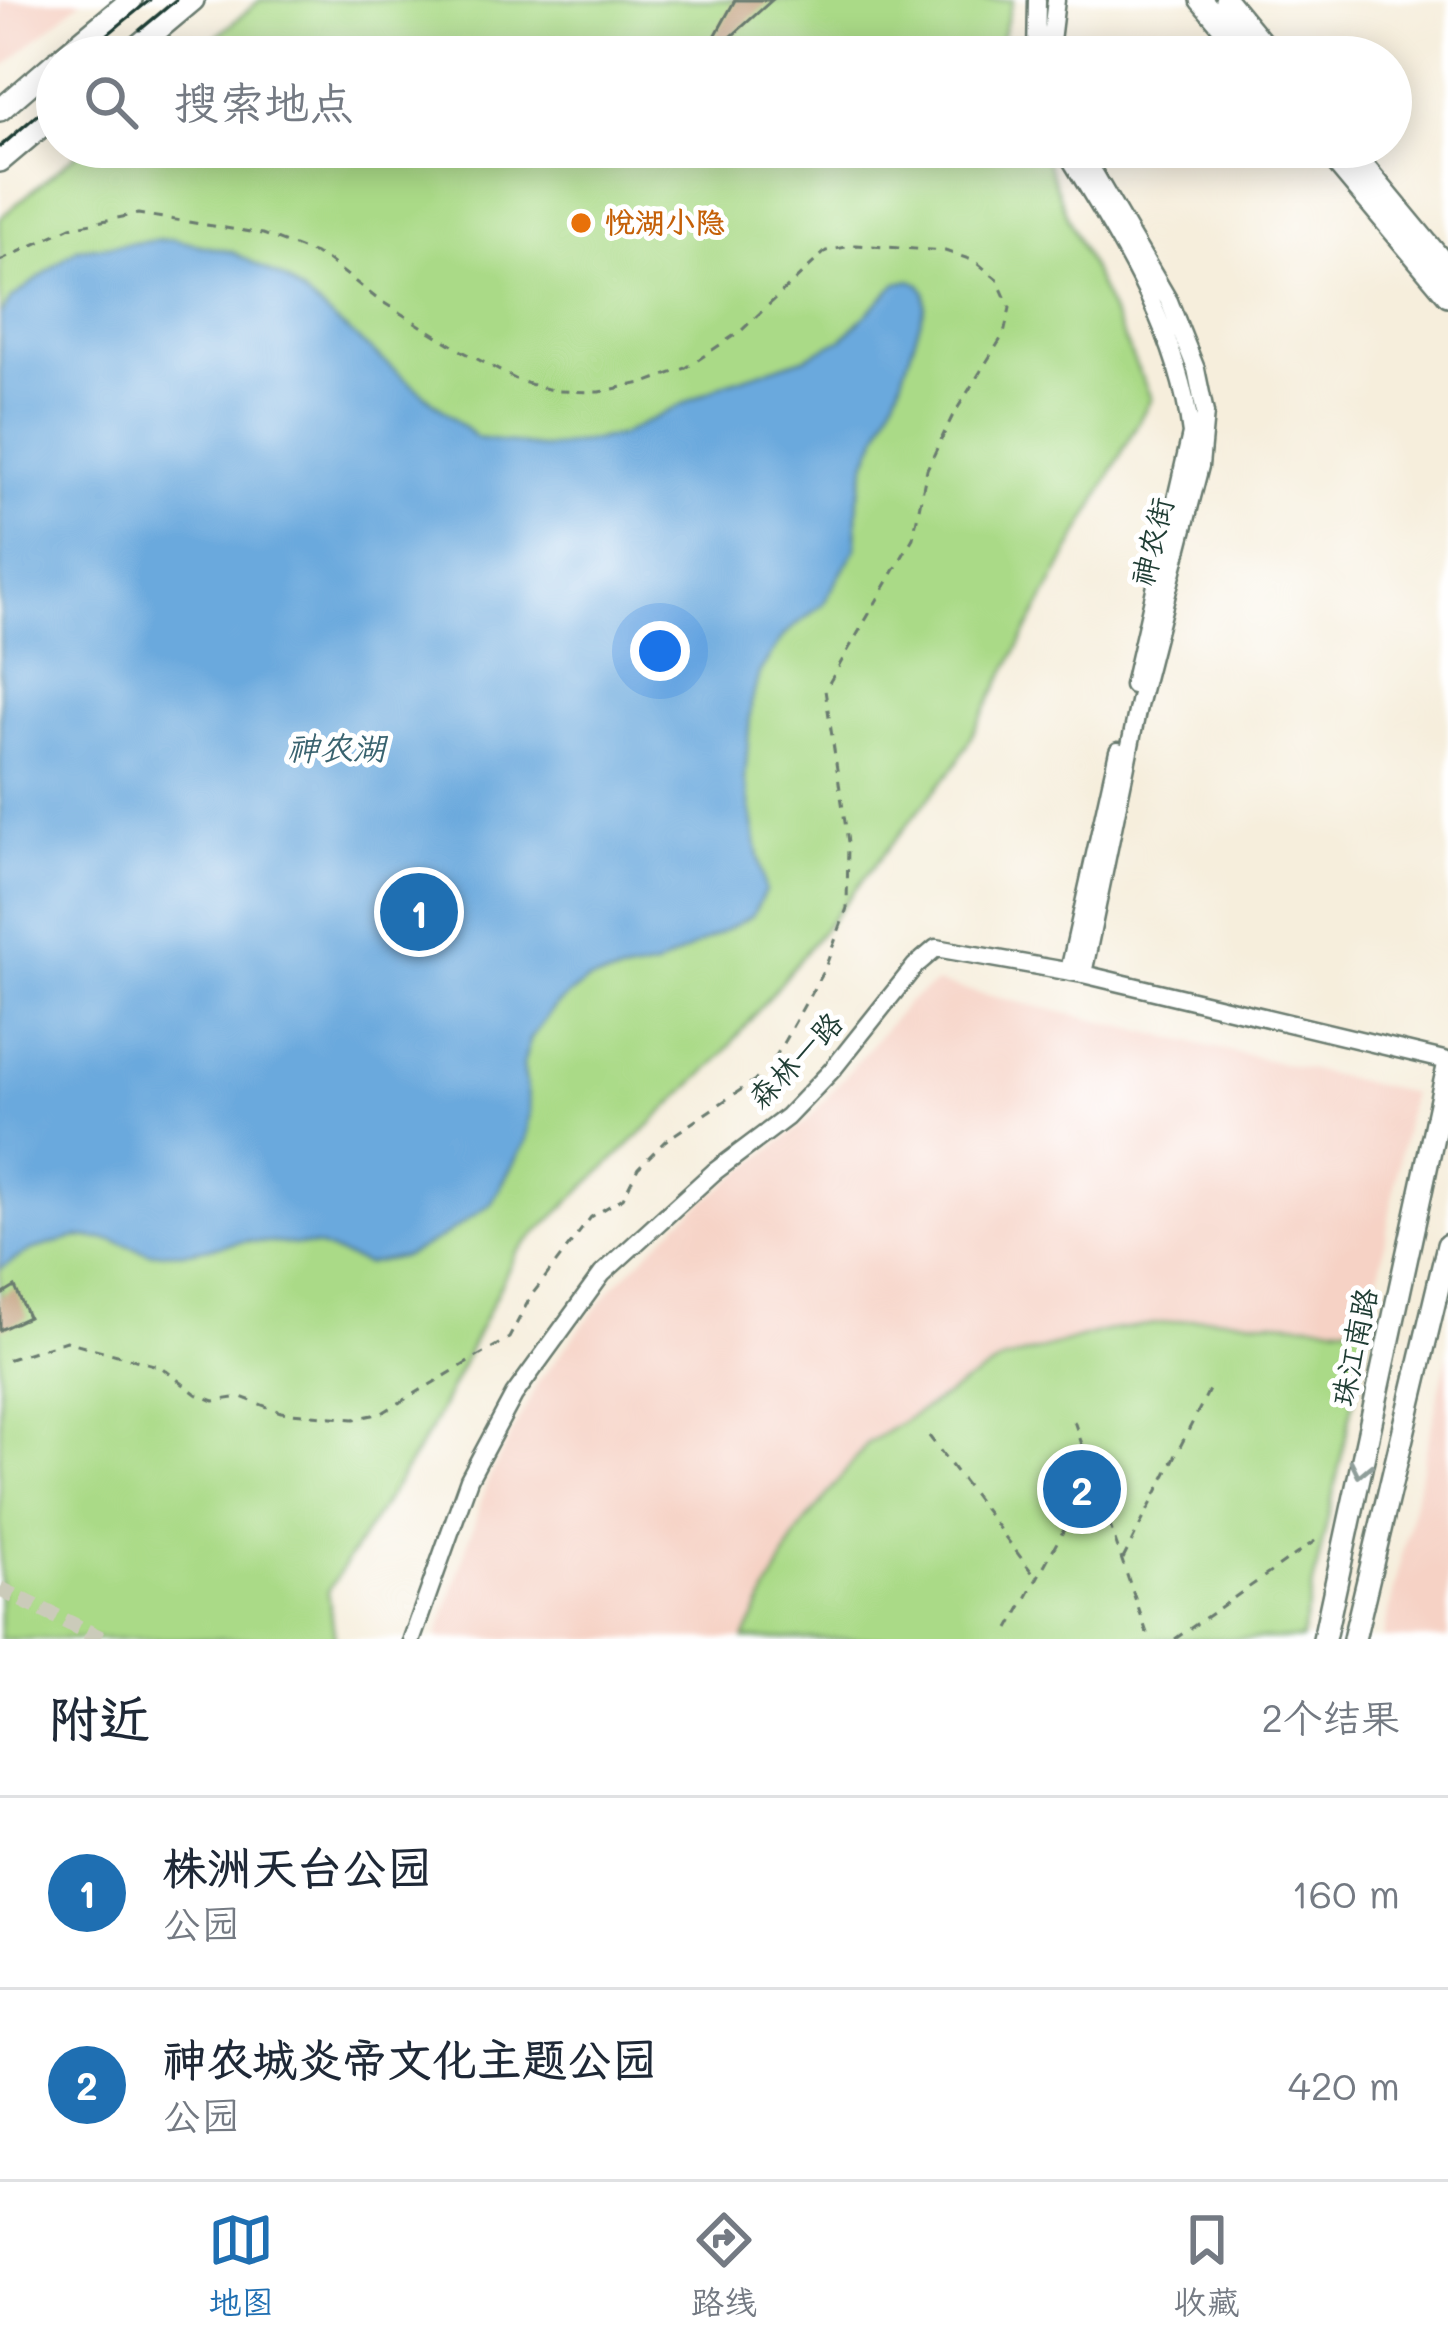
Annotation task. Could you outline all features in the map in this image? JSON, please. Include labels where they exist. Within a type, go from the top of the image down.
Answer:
[{"type":"main road","points":[[88,36],[131,0]]},
{"type":"main road","points":[[150,36],[193,0]]},
{"type":"main road","points":[[1202,0],[1232,36]]},
{"type":"main road","points":[[1226,0],[1256,36]]},
{"type":"main road","points":[[0,110],[36,79]]},
{"type":"main road","points":[[0,161],[36,131]]},
{"type":"main road","points":[[1342,168],[1448,295]]},
{"type":"main road","points":[[1364,168],[1448,269]]},
{"type":"main road","name":"珠江南路","points":[[1324,1639],[1448,1064]]},
{"type":"main road","points":[[1354,1639],[1448,1245]]},
{"type":"street","points":[[1036,36],[1037,0]]},
{"type":"street","points":[[1051,36],[1056,0]]},
{"type":"street","name":"神农街","points":[[1076,168],[1130,255],[1165,329],[1186,394],[1191,434],[1076,973]]},
{"type":"street","name":"神农街","points":[[1076,973],[1200,466],[1204,413],[1196,369],[1169,301],[1091,168]]},
{"type":"street","name":"森林一路","points":[[412,1639],[469,1479],[514,1395],[602,1274],[714,1172],[787,1118],[833,1069],[915,966],[936,948],[1076,973],[1448,1064]]},
{"type":"path","points":[[0,261],[71,227],[138,214],[262,234],[325,258],[376,298],[462,352],[519,381],[555,391],[598,392],[686,368],[742,330],[826,251],[856,245],[945,251],[974,261],[997,279],[1010,308],[1004,334],[952,417],[927,469],[914,538],[825,690],[848,842],[847,908],[825,968],[767,1072],[665,1141],[638,1168],[623,1198],[591,1217],[531,1297],[509,1338],[382,1413],[354,1419],[281,1412],[241,1396],[214,1401],[196,1394],[161,1366],[66,1341],[0,1362]]},
{"type":"path","points":[[1122,1561],[1212,1384]]},
{"type":"path","points":[[1074,1421],[1149,1639]]},
{"type":"path","points":[[929,1436],[1036,1580]]},
{"type":"path","points":[[1009,1629],[1093,1478]]},
{"type":"path","points":[[1175,1639],[1322,1536]]},
{"type":"shaded area","points":[[0,0],[82,0],[36,36],[0,70]]},
{"type":"shaded area","points":[[936,983],[1411,1093],[1370,1327],[1209,1317],[796,1535],[744,1639],[437,1639],[487,1483],[538,1382],[613,1287],[681,1220],[806,1122],[908,1002]]},
{"type":"shaded area","points":[[1448,1353],[1448,1639],[1383,1639]]},
{"type":"green space","points":[[260,0],[1013,0],[1002,36],[217,36]]},
{"type":"green space","points":[[60,168],[1049,168],[1151,398],[957,763],[718,1060],[516,1253],[431,1429],[328,1591],[335,1639],[0,1639],[0,218]]},
{"type":"green space","points":[[1209,1317],[1370,1327],[1301,1639],[744,1639],[796,1535],[868,1443],[1002,1361],[1105,1331]]},
{"type":"water","name":"神农湖","points":[[172,239],[232,252],[286,280],[477,438],[545,448],[618,436],[726,383],[804,358],[842,339],[897,283],[911,280],[920,284],[925,307],[899,387],[867,461],[858,498],[856,548],[824,603],[784,635],[759,673],[751,705],[745,779],[765,891],[752,916],[655,967],[587,981],[556,1005],[531,1038],[523,1064],[530,1111],[526,1141],[491,1204],[405,1256],[366,1264],[317,1246],[246,1241],[188,1252],[149,1253],[113,1240],[77,1237],[31,1250],[0,1269],[0,315],[11,299],[77,249]]},
{"type":"building","points":[[735,0],[772,0],[732,36],[715,36]]},
{"type":"building","points":[[15,1287],[28,1317],[0,1330],[0,1296]]},
{"type":"tunnel","points":[[0,1589],[102,1639]]},
{"type":"tram line","points":[[106,36],[150,0]]},
{"type":"tram line","points":[[140,30],[176,0]]},
{"type":"tram line","points":[[0,147],[36,116]]},
{"type":"place","name":"悦湖小隐","points":[[581,223]]},
{"type":"place","name":"株洲天台公园","points":[[419,912]]},
{"type":"place","name":"神农城炎帝文化主题公园","points":[[1082,1489]]}]
